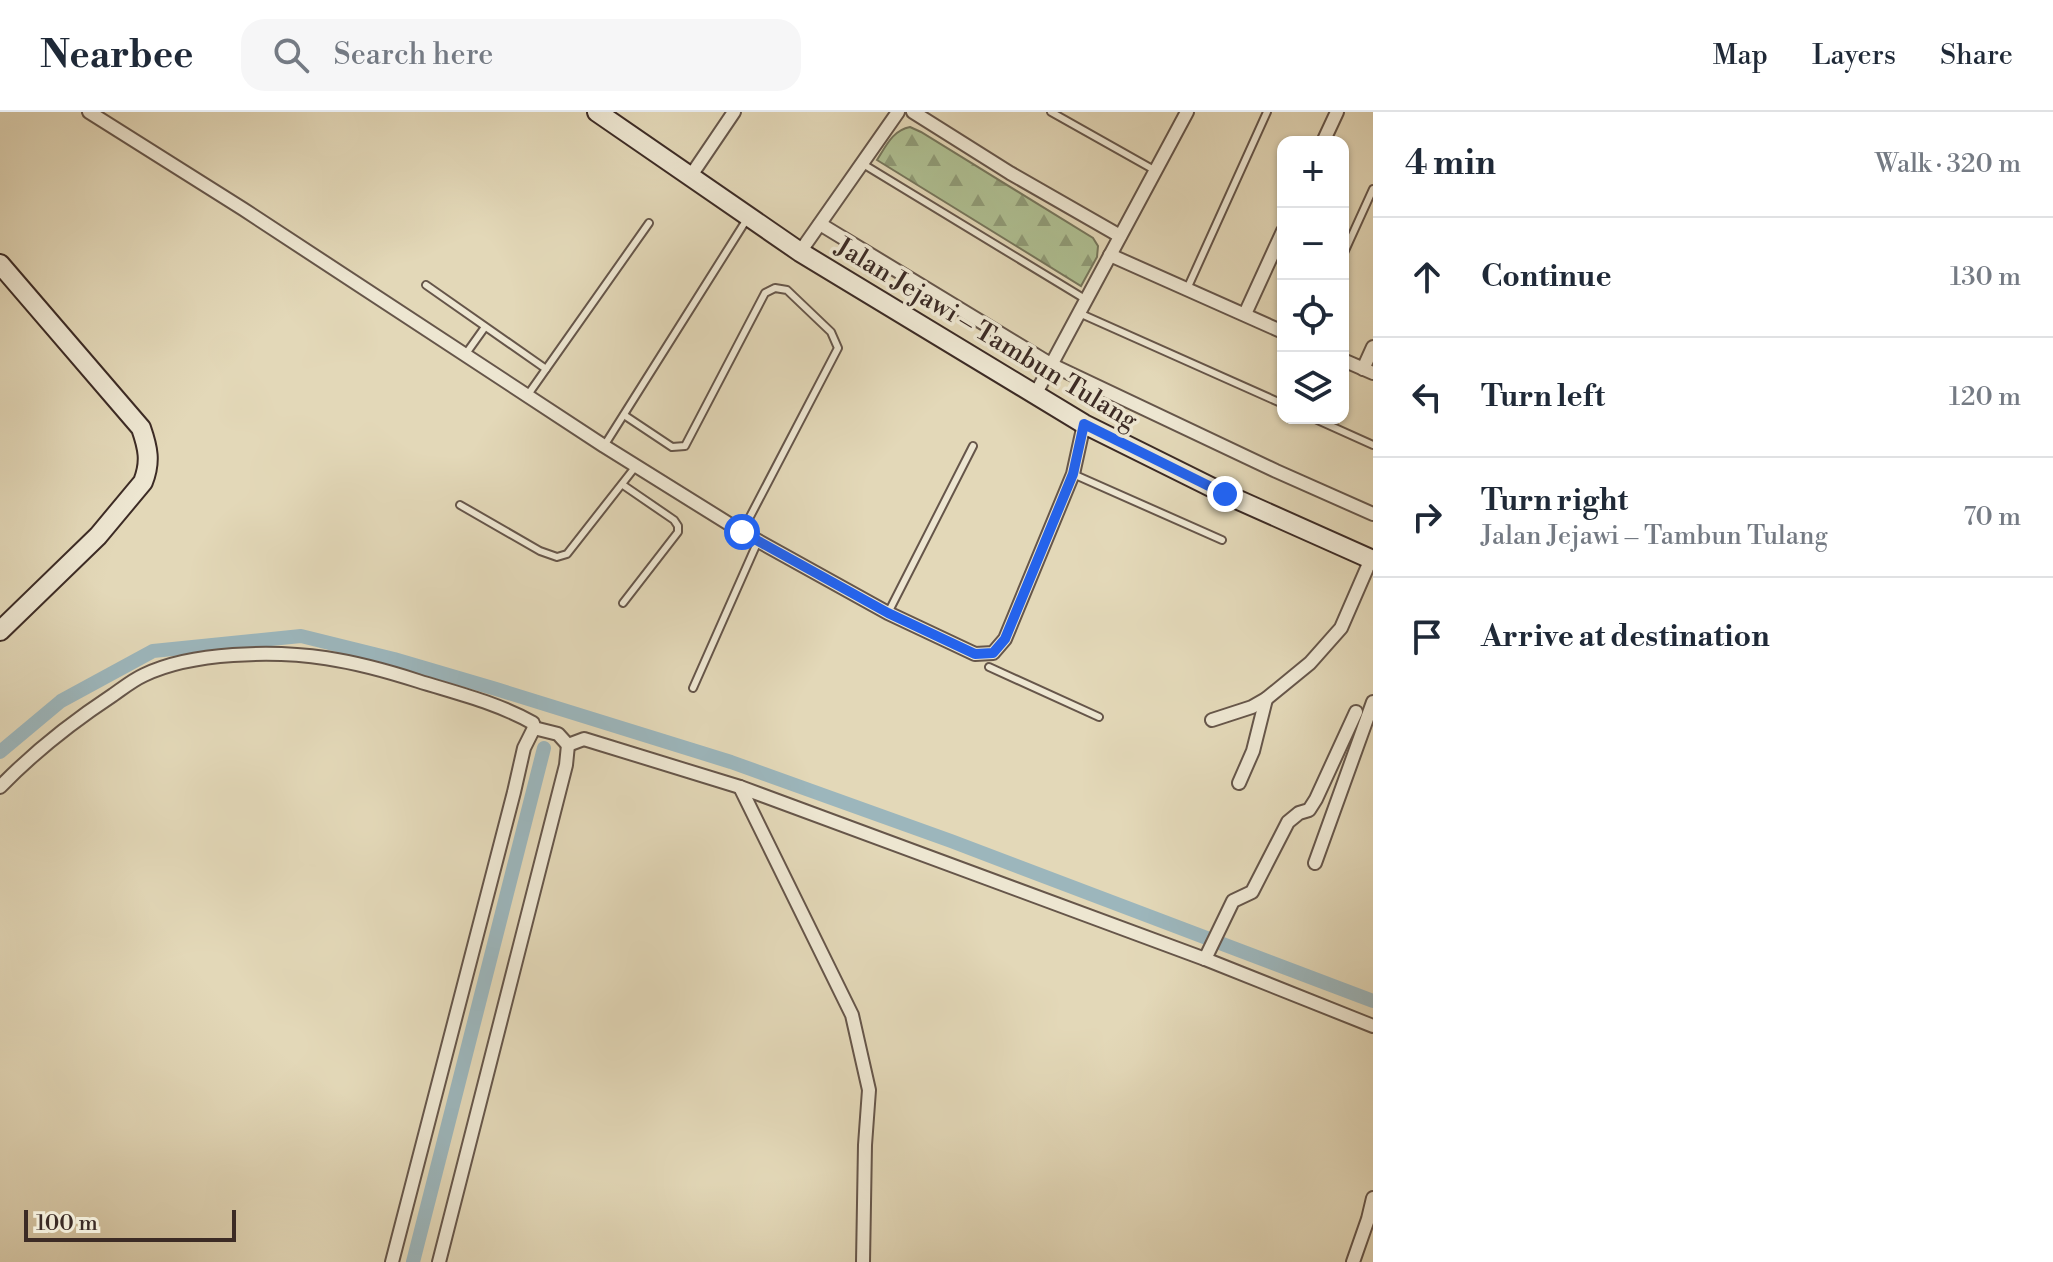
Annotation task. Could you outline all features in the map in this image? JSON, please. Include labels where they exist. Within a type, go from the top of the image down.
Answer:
[{"type":"street","points":[[89,112],[742,532],[888,613],[975,654],[993,653],[1005,639],[1073,474],[1084,424]]},
{"type":"street","name":"Jalan Jejawi – Tambun Tulang","points":[[597,112],[800,252],[1084,424],[1225,494],[1372,559]]},
{"type":"street","points":[[690,177],[734,112]]},
{"type":"street","points":[[800,252],[898,112]]},
{"type":"street","points":[[913,112],[1010,173],[1120,236]]},
{"type":"street","points":[[1326,136],[1337,112]]},
{"type":"street","points":[[1035,395],[1156,171],[1183,113]]},
{"type":"street","points":[[820,224],[1052,365],[1373,514]]},
{"type":"street","points":[[1245,314],[1277,244]]},
{"type":"street","points":[[1110,255],[1277,329]]},
{"type":"street","points":[[0,264],[141,428],[149,458],[143,482],[98,536],[0,631]]},
{"type":"street","points":[[1349,363],[1368,371],[1373,347]]},
{"type":"street","points":[[1212,720],[1266,699],[1310,663],[1341,628],[1372,559]]},
{"type":"street","points":[[0,787],[62,730],[108,698],[144,675],[197,658],[268,653],[321,656],[360,663],[449,691],[533,723],[392,1262]]},
{"type":"street","points":[[1239,783],[1253,751],[1266,699]]},
{"type":"street","points":[[1315,863],[1373,702]]},
{"type":"street","points":[[1207,955],[1233,901],[1252,892],[1288,822],[1309,810],[1316,799],[1356,712]]},
{"type":"street","points":[[439,1262],[566,765],[568,745],[558,734],[534,728]]},
{"type":"street","points":[[568,745],[584,739],[740,787],[1207,955],[1373,1026]]},
{"type":"street","points":[[740,787],[852,1015],[869,1090],[863,1262]]},
{"type":"street","points":[[1353,1262],[1371,1221],[1373,1198]]},
{"type":"lane","points":[[1051,112],[1156,171]]},
{"type":"lane","points":[[1187,289],[1267,112]]},
{"type":"lane","points":[[863,164],[1086,299]]},
{"type":"lane","points":[[1349,242],[1373,189]]},
{"type":"lane","points":[[604,446],[748,216]]},
{"type":"lane","points":[[527,396],[649,223]]},
{"type":"lane","points":[[426,285],[546,369]]},
{"type":"lane","points":[[624,415],[672,447],[685,446],[765,293],[775,288],[787,290],[831,332],[838,348],[742,532]]},
{"type":"lane","points":[[1079,313],[1277,401]]},
{"type":"lane","points":[[465,355],[485,327]]},
{"type":"lane","points":[[1326,424],[1373,445]]},
{"type":"lane","points":[[888,613],[973,446]]},
{"type":"lane","points":[[460,505],[540,551],[557,557],[567,554],[636,466]]},
{"type":"lane","points":[[1073,474],[1222,540]]},
{"type":"lane","points":[[623,485],[674,520],[678,526],[678,532],[623,603]]},
{"type":"lane","points":[[693,688],[758,541]]},
{"type":"lane","points":[[989,667],[1099,717]]},
{"type":"green space","points":[[910,127],[1093,238],[1098,246],[1097,257],[1081,286],[877,160],[894,135]]},
{"type":"waterway","points":[[0,752],[61,701],[153,651],[301,636],[394,659],[731,762],[951,841],[1373,1001]]},
{"type":"waterway","points":[[413,1262],[544,748]]},
{"type":"route","points":[[742,532],[888,613],[975,654],[993,653],[1005,639],[1073,474],[1084,424],[1225,494]]}]
